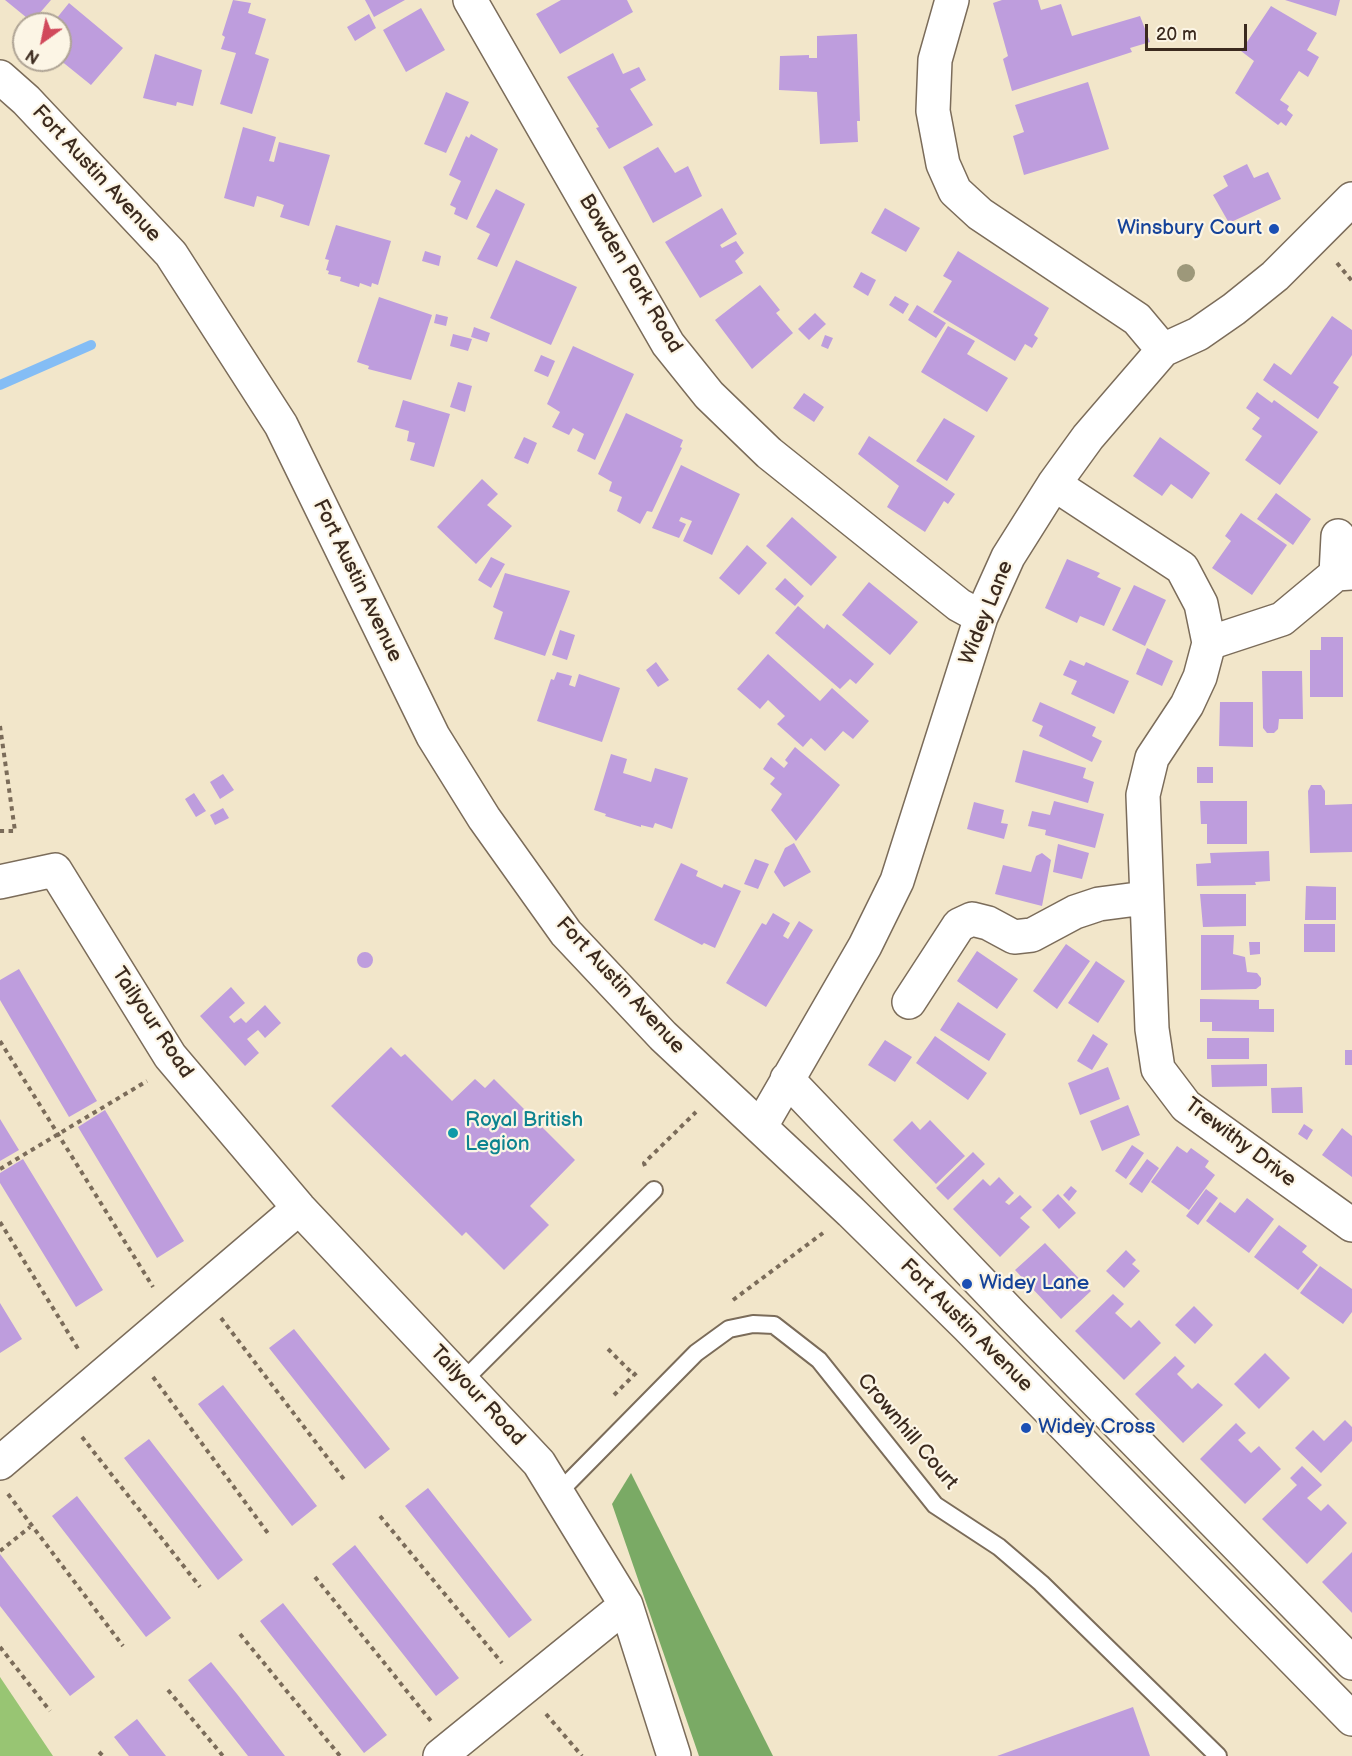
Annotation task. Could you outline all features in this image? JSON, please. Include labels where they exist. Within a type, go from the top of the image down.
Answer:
[{"type":"street","name":"Bowden Park Road","points":[[470,0],[668,344],[709,395],[769,453],[959,605],[981,617]]},
{"type":"street","points":[[952,0],[934,60],[933,111],[943,164],[955,191],[980,214],[1137,319],[1163,350]]},
{"type":"street","name":"Fort Austin Avenue","points":[[0,77],[26,100],[171,254],[281,425],[433,736],[484,818],[566,933],[663,1036],[761,1126],[967,1326],[1352,1719]]},
{"type":"street","name":"Widey Lane","points":[[761,1126],[864,946],[897,881],[981,617],[1008,558],[1054,484],[1088,437],[1163,350],[1198,334],[1250,296],[1275,276],[1352,199]]},
{"type":"street","name":"Trewithy Drive","points":[[1054,484],[1182,568],[1201,604],[1209,644],[1200,677],[1187,705],[1152,758],[1143,795],[1145,898],[1152,1029],[1158,1069],[1186,1106],[1352,1225]]},
{"type":"street","points":[[1209,644],[1282,619],[1344,574],[1338,536]]},
{"type":"street","name":"Tailyour Road","points":[[0,882],[56,870],[177,1064],[299,1208],[539,1463],[626,1605],[674,1756]]},
{"type":"street","points":[[909,1002],[959,925],[972,919],[988,923],[1014,937],[1032,935],[1075,912],[1099,904],[1145,898]]},
{"type":"street","name":"Fort Austin Avenue","points":[[787,1079],[1011,1314],[1352,1663]]},
{"type":"street","points":[[0,1463],[299,1208]]},
{"type":"street","points":[[446,1751],[626,1605]]},
{"type":"lane","points":[[463,1381],[654,1190]]},
{"type":"lane","name":"Crownhill Court","points":[[557,1494],[696,1353],[729,1329],[753,1324],[774,1325],[819,1360],[935,1505],[999,1547],[1041,1583],[1218,1756]]},
{"type":"path","points":[[1342,268],[1352,280]]},
{"type":"path","points":[[0,726],[15,831],[0,831]]},
{"type":"path","points":[[0,1041],[172,1317]]},
{"type":"path","points":[[0,1169],[57,1133],[177,1064]]},
{"type":"path","points":[[654,1190],[644,1163],[721,1089]]},
{"type":"path","points":[[0,1222],[97,1380]]},
{"type":"path","points":[[201,1291],[346,1482]]},
{"type":"path","points":[[133,1349],[270,1536]]},
{"type":"path","points":[[608,1349],[634,1375]]},
{"type":"path","points":[[61,1410],[200,1587]]},
{"type":"path","points":[[13,1501],[30,1527],[123,1646]]},
{"type":"path","points":[[380,1516],[523,1689],[582,1756]]},
{"type":"path","points":[[0,1551],[30,1527]]},
{"type":"path","points":[[315,1577],[446,1751]]},
{"type":"path","points":[[240,1634],[340,1756]]},
{"type":"path","points":[[0,1647],[50,1711]]},
{"type":"path","points":[[168,1690],[223,1756]]},
{"type":"green space","points":[[631,1473],[773,1756],[699,1756],[612,1504]]},
{"type":"green space","points":[[0,1677],[53,1756],[0,1756]]},
{"type":"building","points":[[5,0],[51,0],[41,12],[20,12]]},
{"type":"building","points":[[233,0],[251,3],[248,13],[266,19],[255,54],[269,59],[252,114],[220,104],[236,53],[221,49],[225,37],[222,35]]},
{"type":"building","points":[[365,0],[405,0],[374,17]]},
{"type":"building","points":[[561,0],[627,0],[633,12],[560,54],[536,14]]},
{"type":"building","points":[[1002,0],[1038,0],[1041,10],[1061,4],[1072,36],[1140,16],[1150,42],[1130,48],[1132,52],[1012,91],[1003,59],[1008,56],[993,3]]},
{"type":"building","points":[[1285,0],[1340,0],[1336,16]]},
{"type":"building","points":[[69,3],[123,48],[91,85],[72,70],[72,12],[62,12]]},
{"type":"building","points":[[1271,6],[1317,33],[1307,50],[1319,57],[1308,77],[1299,71],[1280,100],[1289,106],[1287,110],[1293,115],[1286,126],[1281,122],[1278,125],[1235,93],[1254,61],[1241,51]]},
{"type":"building","points":[[421,8],[445,50],[406,72],[383,30]]},
{"type":"building","points":[[369,14],[376,28],[355,41],[347,27]]},
{"type":"building","points":[[857,34],[860,121],[857,121],[858,142],[820,144],[817,92],[779,90],[780,56],[809,55],[809,58],[817,58],[817,36]]},
{"type":"building","points":[[613,53],[623,74],[639,67],[646,80],[630,89],[653,125],[609,149],[596,128],[599,127],[567,77]]},
{"type":"building","points":[[155,54],[202,70],[193,106],[177,102],[176,106],[143,98]]},
{"type":"building","points":[[1088,82],[1109,149],[1024,175],[1013,136],[1024,132],[1015,105]]},
{"type":"building","points":[[446,92],[469,102],[446,153],[424,144]]},
{"type":"building","points":[[243,127],[276,137],[269,161],[274,162],[279,142],[330,155],[309,226],[280,217],[284,205],[270,200],[257,196],[254,207],[224,198]]},
{"type":"building","points":[[471,134],[498,149],[467,220],[454,214],[456,208],[450,205],[461,181],[449,175],[466,136],[469,138]]},
{"type":"building","points":[[658,147],[675,173],[688,166],[702,196],[653,223],[623,167]]},
{"type":"building","points":[[1247,164],[1254,178],[1268,172],[1281,199],[1229,223],[1213,195],[1228,186],[1223,176]]},
{"type":"building","points":[[496,189],[525,204],[497,267],[477,259],[490,234],[476,227]]},
{"type":"building","points":[[722,208],[737,234],[720,245],[722,248],[736,241],[744,253],[735,261],[743,273],[700,298],[665,242]]},
{"type":"building","points":[[885,208],[920,228],[906,252],[871,233]]},
{"type":"building","points":[[336,225],[391,241],[378,285],[372,283],[371,287],[360,283],[359,287],[340,281],[341,277],[328,274],[329,271],[326,270],[329,260],[325,259]]},
{"type":"building","points":[[425,251],[441,256],[439,266],[422,261]]},
{"type":"building","points":[[958,251],[1049,308],[1034,335],[1038,338],[1032,348],[1025,344],[1015,361],[933,312],[952,281],[943,276]]},
{"type":"building","points":[[516,260],[577,287],[551,345],[490,318]]},
{"type":"building","points":[[861,272],[876,280],[868,296],[853,287]]},
{"type":"building","points":[[760,285],[780,310],[776,313],[793,333],[752,369],[715,320]]},
{"type":"building","points":[[895,296],[909,304],[903,314],[889,305]]},
{"type":"building","points":[[379,297],[432,315],[411,380],[368,369],[369,366],[357,362]]},
{"type":"building","points":[[917,305],[946,323],[936,338],[908,320]]},
{"type":"building","points":[[815,313],[826,324],[809,340],[798,329]]},
{"type":"building","points":[[436,314],[448,317],[446,326],[434,323]]},
{"type":"building","points":[[1332,316],[1352,330],[1352,355],[1333,383],[1339,387],[1318,419],[1263,380],[1274,363],[1291,375]]},
{"type":"building","points":[[948,326],[975,341],[967,354],[1008,378],[987,412],[921,372]]},
{"type":"building","points":[[474,327],[490,333],[487,342],[471,337]]},
{"type":"building","points":[[453,334],[472,339],[468,351],[450,346]]},
{"type":"building","points":[[825,335],[833,338],[828,349],[821,346]]},
{"type":"building","points":[[573,346],[634,374],[595,460],[577,451],[584,434],[573,428],[569,435],[552,427],[560,412],[547,404]]},
{"type":"building","points":[[541,355],[555,361],[548,377],[534,371]]},
{"type":"building","points":[[458,382],[472,386],[465,412],[450,407]]},
{"type":"building","points":[[1257,392],[1272,403],[1274,400],[1318,432],[1280,485],[1245,460],[1262,436],[1252,429],[1260,418],[1246,408]]},
{"type":"building","points":[[804,393],[824,407],[814,422],[793,408]]},
{"type":"building","points":[[403,400],[450,414],[434,467],[410,460],[415,443],[407,441],[409,431],[395,427]]},
{"type":"building","points":[[626,413],[683,440],[680,447],[682,448],[652,512],[647,511],[640,524],[617,511],[622,497],[609,491],[612,482],[598,474]]},
{"type":"building","points":[[944,418],[975,436],[947,481],[916,461]]},
{"type":"building","points":[[869,436],[955,494],[948,504],[944,501],[925,532],[887,507],[899,486],[858,454]]},
{"type":"building","points":[[524,437],[537,443],[528,464],[514,458]]},
{"type":"building","points":[[1160,437],[1210,473],[1192,499],[1171,484],[1162,496],[1133,476]]},
{"type":"building","points":[[681,465],[740,494],[712,555],[683,541],[692,521],[681,517],[679,521],[686,524],[679,538],[652,528]]},
{"type":"building","points":[[482,479],[498,494],[487,505],[512,526],[476,564],[437,527]]},
{"type":"building","points":[[1276,493],[1311,519],[1293,545],[1257,519]]},
{"type":"building","points":[[1241,513],[1287,545],[1252,595],[1212,568],[1231,541],[1225,536]]},
{"type":"building","points":[[792,517],[837,557],[811,586],[766,546]]},
{"type":"building","points":[[747,545],[767,563],[739,595],[719,578]]},
{"type":"building","points":[[491,557],[505,564],[491,588],[478,580]]},
{"type":"building","points":[[1067,559],[1100,573],[1097,577],[1121,588],[1104,626],[1080,616],[1077,623],[1045,608]]},
{"type":"building","points":[[505,573],[570,591],[545,656],[494,639],[503,612],[493,607]]},
{"type":"building","points":[[785,578],[804,596],[795,606],[775,589]]},
{"type":"building","points":[[869,582],[918,622],[890,655],[842,615]]},
{"type":"building","points":[[1134,585],[1166,600],[1145,646],[1112,630]]},
{"type":"building","points":[[798,606],[824,629],[827,624],[874,664],[856,684],[850,679],[840,689],[775,633]]},
{"type":"building","points":[[560,630],[575,635],[567,660],[552,655]]},
{"type":"building","points":[[1321,637],[1343,637],[1343,697],[1310,697],[1310,650],[1321,650]]},
{"type":"building","points":[[1147,648],[1173,661],[1162,686],[1136,674]]},
{"type":"building","points":[[768,654],[820,701],[832,688],[869,721],[853,739],[843,731],[825,751],[811,738],[803,747],[777,724],[785,716],[768,700],[760,709],[737,689]]},
{"type":"building","points":[[1070,660],[1084,666],[1086,662],[1129,681],[1114,714],[1071,694],[1077,681],[1063,675]]},
{"type":"building","points":[[656,662],[669,680],[658,687],[646,670]]},
{"type":"building","points":[[1262,671],[1302,671],[1303,719],[1279,719],[1278,729],[1274,733],[1267,733],[1263,728]]},
{"type":"building","points":[[557,672],[572,676],[569,685],[575,687],[579,674],[620,688],[602,742],[537,721],[551,679],[554,680]]},
{"type":"building","points":[[1040,702],[1096,727],[1092,736],[1102,741],[1092,762],[1039,736],[1043,726],[1032,721]]},
{"type":"building","points":[[1220,702],[1253,702],[1253,747],[1219,746]]},
{"type":"building","points":[[795,747],[840,785],[796,841],[771,810],[782,794],[770,784],[775,778],[763,769],[771,757],[784,768],[788,763],[785,760]]},
{"type":"building","points":[[1023,750],[1086,768],[1083,778],[1094,782],[1088,803],[1015,782]]},
{"type":"building","points":[[611,754],[627,759],[623,773],[651,782],[655,768],[688,778],[672,829],[655,823],[653,828],[641,825],[641,827],[605,816],[606,814],[594,810]]},
{"type":"building","points":[[1197,767],[1213,767],[1213,783],[1197,783]]},
{"type":"building","points":[[223,774],[234,790],[220,799],[210,782]]},
{"type":"building","points":[[1311,785],[1321,785],[1325,791],[1325,805],[1352,804],[1352,852],[1310,853],[1308,791]]},
{"type":"building","points":[[194,793],[206,811],[196,817],[185,799]]},
{"type":"building","points":[[1054,801],[1104,814],[1095,848],[1045,835],[1046,830],[1028,826],[1032,811],[1050,815]]},
{"type":"building","points":[[1200,801],[1247,801],[1247,844],[1207,844],[1207,824],[1201,824]]},
{"type":"building","points":[[974,802],[1004,810],[1001,823],[1008,824],[1004,839],[967,829]]},
{"type":"building","points":[[223,808],[229,818],[215,825],[210,815]]},
{"type":"building","points":[[794,843],[811,872],[784,887],[774,872],[785,848]]},
{"type":"building","points":[[1058,844],[1089,853],[1082,879],[1053,872]]},
{"type":"building","points":[[1269,851],[1270,881],[1255,882],[1256,885],[1197,886],[1196,864],[1211,863],[1210,853]]},
{"type":"building","points":[[1042,853],[1051,860],[1042,906],[995,894],[1003,865],[1031,872],[1036,856]]},
{"type":"building","points":[[755,859],[769,864],[758,889],[744,884]]},
{"type":"building","points":[[681,863],[698,871],[696,876],[722,888],[724,884],[741,891],[715,948],[704,943],[702,945],[654,920]]},
{"type":"building","points":[[1306,886],[1336,887],[1336,920],[1305,920]]},
{"type":"building","points":[[1200,894],[1246,894],[1246,926],[1203,927]]},
{"type":"building","points":[[773,913],[790,923],[783,936],[788,939],[799,921],[813,930],[766,1007],[726,983],[762,923],[766,925]]},
{"type":"building","points":[[1304,924],[1335,924],[1335,952],[1304,952]]},
{"type":"building","points":[[1201,935],[1234,935],[1233,954],[1245,957],[1247,972],[1257,973],[1261,978],[1261,985],[1256,989],[1201,990]]},
{"type":"building","points":[[1249,942],[1260,942],[1260,954],[1250,955]]},
{"type":"building","points":[[1066,944],[1090,961],[1057,1009],[1033,991]]},
{"type":"building","points":[[977,951],[1018,979],[997,1009],[957,981]]},
{"type":"building","points":[[362,952],[368,952],[373,960],[371,966],[362,968],[357,963],[357,957]]},
{"type":"building","points":[[1096,961],[1125,981],[1098,1023],[1068,1003]]},
{"type":"building","points":[[19,969],[97,1101],[69,1117],[0,1000],[0,980]]},
{"type":"building","points":[[231,987],[245,1003],[229,1017],[234,1023],[241,1018],[246,1023],[265,1005],[281,1023],[265,1038],[258,1030],[247,1039],[259,1053],[245,1066],[200,1016]]},
{"type":"building","points":[[1200,999],[1259,1000],[1259,1009],[1274,1009],[1274,1032],[1212,1031],[1212,1022],[1200,1022]]},
{"type":"building","points":[[958,1002],[1006,1034],[989,1061],[940,1030]]},
{"type":"building","points":[[1093,1034],[1108,1044],[1092,1070],[1077,1061]]},
{"type":"building","points":[[935,1036],[987,1073],[968,1100],[916,1063]]},
{"type":"building","points":[[1207,1038],[1249,1038],[1249,1059],[1207,1059]]},
{"type":"building","points":[[885,1040],[912,1057],[895,1082],[868,1065]]},
{"type":"building","name":"Royal British Legion","points":[[391,1047],[401,1057],[405,1054],[452,1101],[475,1079],[485,1088],[494,1079],[575,1160],[530,1206],[549,1225],[504,1270],[466,1232],[462,1236],[331,1106]]},
{"type":"building","points":[[1345,1050],[1352,1050],[1352,1065],[1345,1065]]},
{"type":"building","points":[[1267,1064],[1267,1086],[1212,1087],[1211,1065]]},
{"type":"building","points":[[1108,1067],[1120,1099],[1080,1115],[1068,1083]]},
{"type":"building","points":[[1302,1087],[1303,1113],[1272,1113],[1271,1088]]},
{"type":"building","points":[[1128,1105],[1140,1135],[1102,1151],[1090,1121]]},
{"type":"building","points":[[105,1110],[184,1241],[157,1258],[78,1127]]},
{"type":"building","points":[[0,1119],[19,1150],[0,1161]]},
{"type":"building","points":[[930,1120],[965,1156],[936,1184],[893,1140],[912,1121],[920,1130]]},
{"type":"building","points":[[1304,1124],[1313,1130],[1307,1140],[1298,1134]]},
{"type":"building","points":[[1342,1128],[1352,1136],[1352,1177],[1322,1155]]},
{"type":"building","points":[[1132,1145],[1144,1153],[1126,1179],[1115,1171]]},
{"type":"building","points":[[1177,1146],[1187,1153],[1191,1148],[1209,1161],[1205,1167],[1215,1175],[1189,1210],[1151,1182]]},
{"type":"building","points":[[973,1152],[985,1164],[948,1200],[936,1188]]},
{"type":"building","points":[[23,1159],[103,1290],[76,1307],[0,1183],[0,1173]]},
{"type":"building","points":[[1147,1159],[1159,1168],[1142,1193],[1129,1184]]},
{"type":"building","points":[[999,1177],[1014,1193],[1005,1202],[1009,1205],[1020,1195],[1032,1207],[1020,1218],[1030,1227],[1000,1257],[953,1209],[983,1179],[990,1186]]},
{"type":"building","points":[[1071,1186],[1077,1191],[1069,1201],[1063,1195]]},
{"type":"building","points":[[1206,1189],[1218,1198],[1198,1225],[1186,1216]]},
{"type":"building","points":[[1058,1194],[1076,1213],[1059,1229],[1042,1210]]},
{"type":"building","points":[[1247,1198],[1274,1219],[1249,1253],[1206,1221],[1220,1202],[1235,1213]]},
{"type":"building","points":[[1279,1225],[1307,1246],[1302,1252],[1318,1265],[1298,1290],[1254,1257]]},
{"type":"building","points":[[1045,1243],[1091,1291],[1061,1319],[1015,1270]]},
{"type":"building","points":[[1126,1250],[1136,1260],[1132,1264],[1140,1271],[1124,1288],[1106,1271]]},
{"type":"building","points":[[1320,1266],[1352,1289],[1352,1312],[1343,1324],[1300,1293]]},
{"type":"building","points":[[1113,1294],[1124,1304],[1115,1313],[1131,1328],[1139,1320],[1161,1343],[1124,1380],[1075,1331]]},
{"type":"building","points":[[0,1303],[22,1339],[0,1353]]},
{"type":"building","points":[[1194,1306],[1213,1325],[1195,1344],[1175,1325]]},
{"type":"building","points":[[294,1329],[390,1449],[365,1469],[269,1348]]},
{"type":"building","points":[[1265,1353],[1290,1378],[1259,1409],[1234,1384]]},
{"type":"building","points":[[1175,1356],[1185,1366],[1177,1374],[1192,1389],[1198,1383],[1223,1405],[1183,1443],[1135,1394]]},
{"type":"building","points":[[223,1385],[317,1506],[292,1526],[198,1404]]},
{"type":"building","points":[[1345,1420],[1352,1427],[1352,1441],[1321,1473],[1295,1448],[1313,1430],[1324,1441]]},
{"type":"building","points":[[1236,1423],[1246,1433],[1238,1440],[1251,1453],[1259,1446],[1281,1469],[1245,1504],[1200,1459]]},
{"type":"building","points":[[149,1439],[243,1560],[218,1580],[124,1458]]},
{"type":"building","points":[[1302,1466],[1322,1485],[1307,1498],[1321,1511],[1328,1504],[1347,1523],[1307,1564],[1262,1519],[1297,1485],[1290,1478]]},
{"type":"building","points":[[428,1488],[532,1620],[509,1638],[405,1506]]},
{"type":"building","points":[[77,1496],[171,1618],[146,1637],[52,1516]]},
{"type":"building","points":[[355,1545],[459,1678],[436,1696],[332,1564]]},
{"type":"building","points":[[1352,1552],[1352,1613],[1322,1582]]},
{"type":"building","points":[[0,1554],[95,1677],[70,1696],[0,1606]]},
{"type":"building","points":[[283,1603],[387,1735],[364,1753],[260,1621]]},
{"type":"building","points":[[211,1662],[285,1756],[248,1756],[188,1680]]},
{"type":"building","points":[[1133,1707],[1150,1756],[997,1756]]},
{"type":"building","points":[[137,1719],[166,1756],[129,1756],[114,1737]]},
{"type":"waterway","points":[[0,385],[91,345]]},
{"type":"place","name":"Winsbury Court","points":[[1274,229]]},
{"type":"place","name":"Royal British Legion","points":[[453,1133]]},
{"type":"place","name":"Widey Lane","points":[[967,1284]]},
{"type":"place","name":"Widey Cross","points":[[1026,1428]]}]
